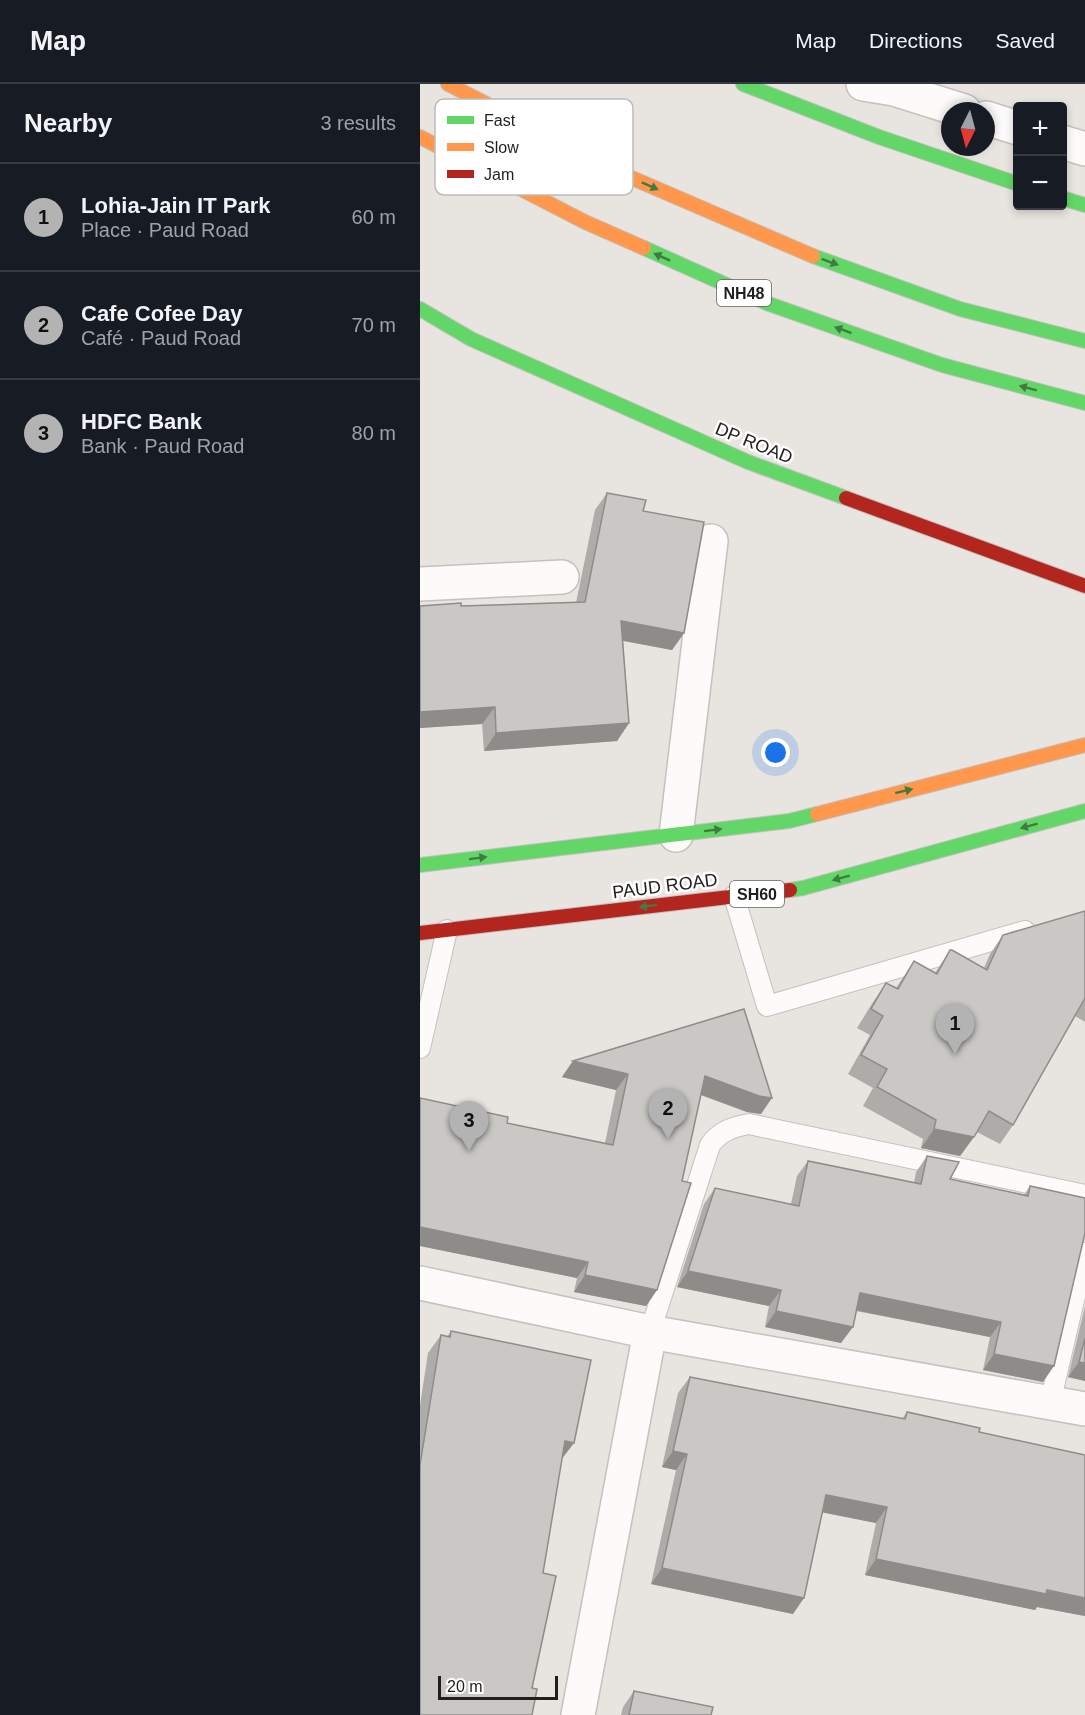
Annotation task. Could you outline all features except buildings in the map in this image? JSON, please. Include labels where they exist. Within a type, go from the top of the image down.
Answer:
[{"type":"main road","points":[[448,84],[477,99]]},
{"type":"main road","points":[[743,84],[929,155],[1013,183]]},
{"type":"main road","name":"NH48","points":[[420,137],[435,145]]},
{"type":"main road","points":[[633,179],[791,248],[960,309],[1085,341]]},
{"type":"main road","name":"NH48","points":[[533,195],[585,222],[769,304],[942,365],[1085,403]]},
{"type":"main road","points":[[1067,200],[1085,205]]},
{"type":"main road","name":"DP ROAD","points":[[420,309],[471,339],[748,462],[1085,586]]},
{"type":"main road","points":[[420,865],[789,821],[1085,745]]},
{"type":"main road","name":"PAUD ROAD","points":[[420,933],[803,888],[1085,811]]},
{"type":"street","points":[[863,84],[895,86],[941,103]]},
{"type":"street","points":[[995,121],[1013,127]]},
{"type":"street","points":[[1067,144],[1085,149]]},
{"type":"street","points":[[676,835],[711,541]]},
{"type":"street","points":[[420,584],[562,577]]},
{"type":"street","points":[[420,1283],[650,1332],[1085,1409]]},
{"type":"street","points":[[578,1715],[650,1332]]},
{"type":"lane","points":[[734,896],[768,1006],[1040,927]]},
{"type":"lane","points":[[420,1048],[447,930]]},
{"type":"lane","points":[[650,1332],[710,1144],[716,1136],[736,1126],[749,1124],[1085,1195]]},
{"type":"lane","points":[[1050,1403],[1085,1253]]},
{"type":"traffic: fast","points":[[743,84],[879,137],[1013,182]]},
{"type":"traffic: fast","points":[[1067,200],[1085,205]]},
{"type":"traffic: fast","points":[[644,248],[769,304],[942,365],[1085,403]]},
{"type":"traffic: fast","points":[[813,256],[960,309],[1085,341]]},
{"type":"traffic: fast","points":[[420,309],[471,339],[748,462],[846,498]]},
{"type":"traffic: fast","points":[[790,890],[1085,811]]},
{"type":"traffic: fast","points":[[420,865],[789,821],[817,814]]},
{"type":"traffic: slow","points":[[448,84],[477,99]]},
{"type":"traffic: slow","points":[[420,137],[435,145]]},
{"type":"traffic: slow","points":[[633,178],[813,256]]},
{"type":"traffic: slow","points":[[533,195],[585,222],[644,248]]},
{"type":"traffic: slow","points":[[817,814],[1085,745]]},
{"type":"traffic: jam","points":[[846,498],[1085,586]]},
{"type":"traffic: jam","points":[[420,933],[790,890]]},
{"type":"place","name":"Lohia-Jain IT Park","points":[[955,1054]]},
{"type":"place","name":"Cafe Cofee Day","points":[[668,1139]]},
{"type":"place","name":"HDFC Bank","points":[[469,1151]]}]
